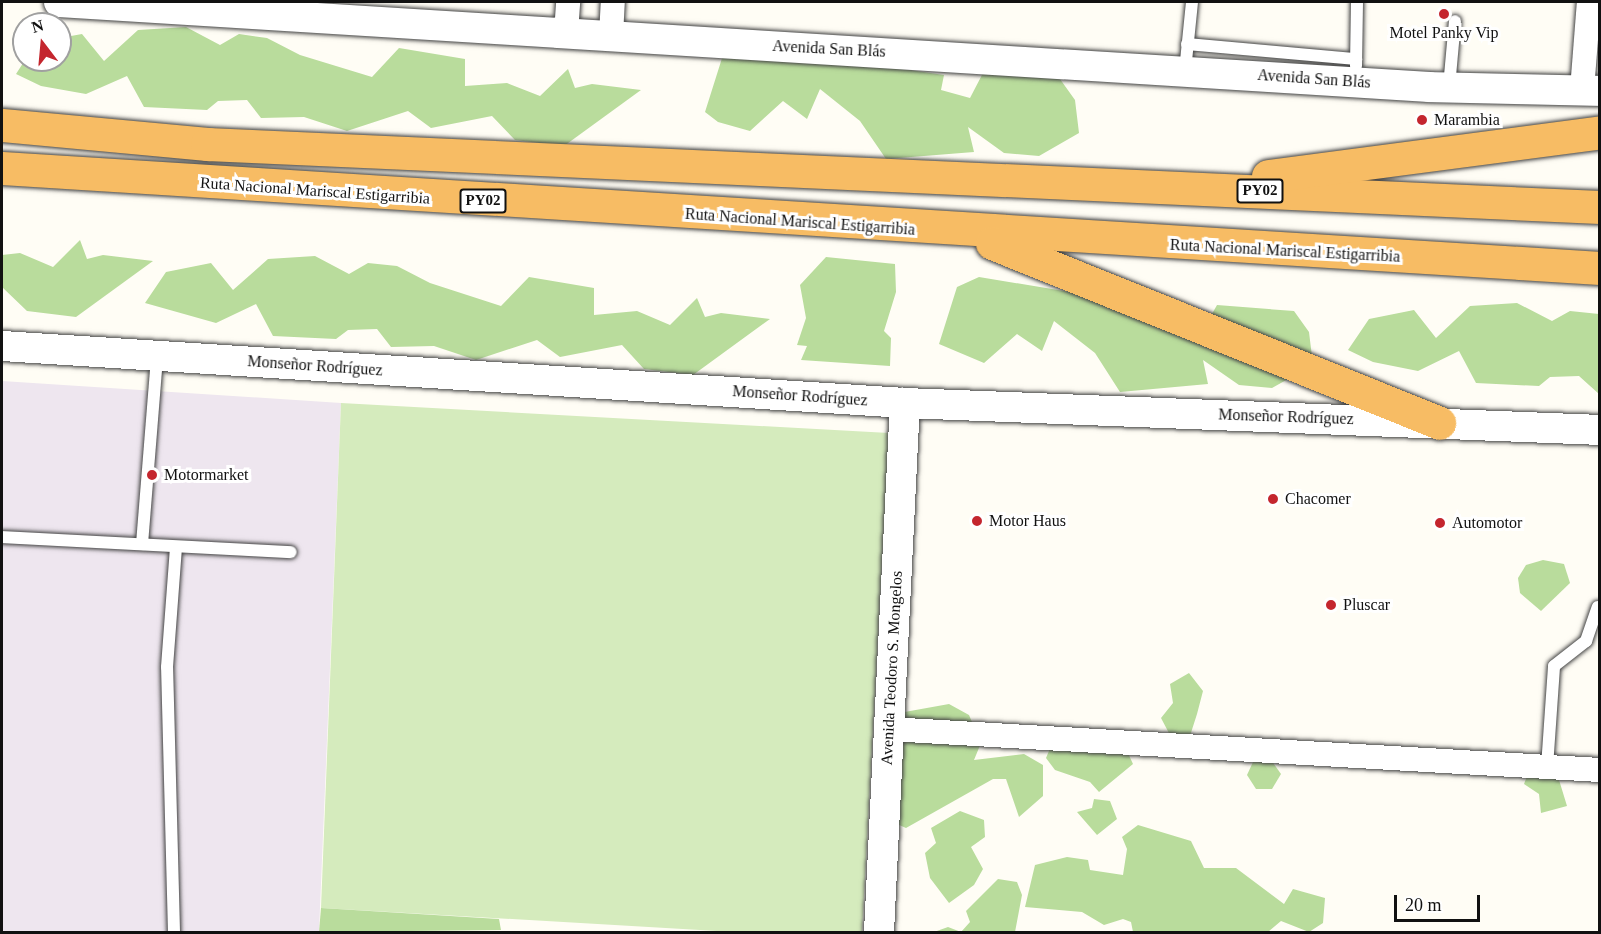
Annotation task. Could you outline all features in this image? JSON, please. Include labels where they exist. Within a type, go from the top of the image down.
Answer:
[{"type":"highway","points":[[2,109],[126,137]]},
{"type":"highway","name":"PY02","points":[[2,124],[126,137],[1599,207]]},
{"type":"highway","points":[[1182,188],[1599,132]]},
{"type":"highway","name":"Ruta Nacional Mariscal Estigarribia","points":[[2,168],[965,232],[1599,268]]},
{"type":"highway","points":[[965,232],[1439,423]]},
{"type":"street","name":"Avenida San Blás","points":[[59,2],[178,5],[610,36],[1186,58],[1355,71],[1449,87],[1591,90]]},
{"type":"street","points":[[566,33],[568,2]]},
{"type":"street","points":[[610,36],[613,2]]},
{"type":"street","points":[[1589,2],[1591,90]]},
{"type":"street","name":"Monseñor Rodríguez","points":[[2,346],[905,403],[1599,430]]},
{"type":"street","name":"Avenida Teodoro S. Mongelos","points":[[879,933],[905,403]]},
{"type":"street","points":[[889,729],[1599,770]]},
{"type":"lane","points":[[1186,58],[1192,2]]},
{"type":"lane","points":[[1355,71],[1356,2]]},
{"type":"lane","points":[[1449,87],[1455,21]]},
{"type":"lane","points":[[142,544],[156,356]]},
{"type":"lane","points":[[2,537],[142,544],[176,548],[291,552]]},
{"type":"lane","points":[[174,933],[167,667],[176,548]]},
{"type":"lane","points":[[1547,767],[1554,666],[1586,641],[1598,608]]},
{"type":"shaded area","points":[[2,381],[341,403],[319,932],[2,932]]},
{"type":"green space","points":[[186,27],[220,45],[239,34],[267,38],[300,55],[372,77],[399,48],[465,59],[465,86],[507,83],[540,96],[568,69],[575,88],[592,84],[641,90],[564,146],[515,140],[492,116],[431,128],[408,111],[347,131],[304,117],[261,118],[247,100],[218,101],[207,110],[144,107],[127,76],[86,94],[41,86],[16,74],[17,72],[72,72],[72,36],[82,34],[104,61],[138,30]]},
{"type":"green space","points":[[723,55],[842,60],[944,75],[941,90],[970,98],[983,73],[1060,79],[1075,100],[1079,133],[1039,156],[1004,153],[968,127],[974,152],[886,159],[860,121],[820,89],[807,119],[783,101],[750,131],[718,122],[705,112]]},
{"type":"green space","points":[[80,240],[87,259],[103,255],[153,261],[76,317],[27,311],[2,287],[2,255],[20,253],[53,267]]},
{"type":"green space","points":[[315,256],[349,274],[368,263],[397,266],[430,283],[501,306],[529,277],[594,288],[594,315],[637,311],[670,325],[697,298],[705,317],[721,313],[770,319],[693,375],[644,369],[622,345],[560,357],[537,340],[476,360],[434,346],[391,347],[377,329],[348,330],[336,339],[273,336],[256,304],[216,323],[145,303],[166,272],[211,263],[233,290],[268,259]]},
{"type":"green space","points":[[826,257],[895,264],[896,292],[884,331],[891,338],[890,366],[801,360],[807,346],[797,345],[806,318],[800,285]]},
{"type":"green space","points":[[979,277],[1076,293],[1203,330],[1217,305],[1294,311],[1309,332],[1313,365],[1272,388],[1239,385],[1203,360],[1208,384],[1120,392],[1095,353],[1054,321],[1042,351],[1017,334],[984,363],[939,344],[957,287]]},
{"type":"green space","points":[[1517,303],[1552,321],[1570,311],[1599,314],[1599,394],[1579,376],[1550,377],[1539,386],[1476,383],[1459,351],[1418,371],[1373,362],[1348,350],[1369,319],[1414,310],[1436,338],[1470,306]]},
{"type":"green space","points":[[341,403],[889,433],[862,932],[734,932],[321,908]]},
{"type":"green space","points":[[1543,560],[1564,564],[1570,583],[1541,611],[1520,593],[1518,578],[1526,565]]},
{"type":"green space","points":[[1189,673],[1203,691],[1197,714],[1189,739],[1171,737],[1161,718],[1173,703],[1170,684]]},
{"type":"green space","points":[[949,704],[969,715],[981,743],[974,760],[1024,754],[1043,765],[1043,796],[1019,817],[1006,779],[993,779],[906,828],[881,817],[899,713]]},
{"type":"green space","points":[[1120,736],[1133,764],[1099,792],[1090,782],[1055,770],[1046,758],[1051,746]]},
{"type":"green space","points":[[1269,757],[1281,774],[1272,789],[1256,789],[1247,775],[1253,762]]},
{"type":"green space","points":[[1556,770],[1567,806],[1541,813],[1539,794],[1524,784],[1529,771]]},
{"type":"green space","points":[[1094,799],[1110,801],[1117,819],[1097,835],[1077,812],[1092,808]]},
{"type":"green space","points":[[960,811],[984,820],[985,837],[971,847],[983,869],[974,885],[949,903],[930,878],[925,853],[936,843],[931,828]]},
{"type":"green space","points":[[1138,825],[1191,841],[1204,868],[1236,868],[1284,904],[1293,889],[1325,898],[1323,923],[1309,932],[1281,921],[1268,932],[1133,932],[1131,922],[1123,919],[1104,925],[1082,912],[1025,907],[1035,865],[1067,857],[1088,860],[1090,870],[1123,875],[1127,849],[1122,837]]},
{"type":"green space","points":[[998,879],[1017,882],[1022,895],[1015,932],[961,932],[970,922],[966,911]]},
{"type":"green space","points":[[321,908],[499,919],[501,930],[319,932]]},
{"type":"green space","points":[[948,927],[961,932],[934,932]]},
{"type":"place","name":"Motel Panky Vip","points":[[1444,14]]},
{"type":"place","name":"Marambia","points":[[1422,120]]},
{"type":"place","name":"Motormarket","points":[[152,475]]},
{"type":"place","name":"Chacomer","points":[[1273,499]]},
{"type":"place","name":"Motor Haus","points":[[977,521]]},
{"type":"place","name":"Automotor","points":[[1440,523]]},
{"type":"place","name":"Pluscar","points":[[1331,605]]}]
